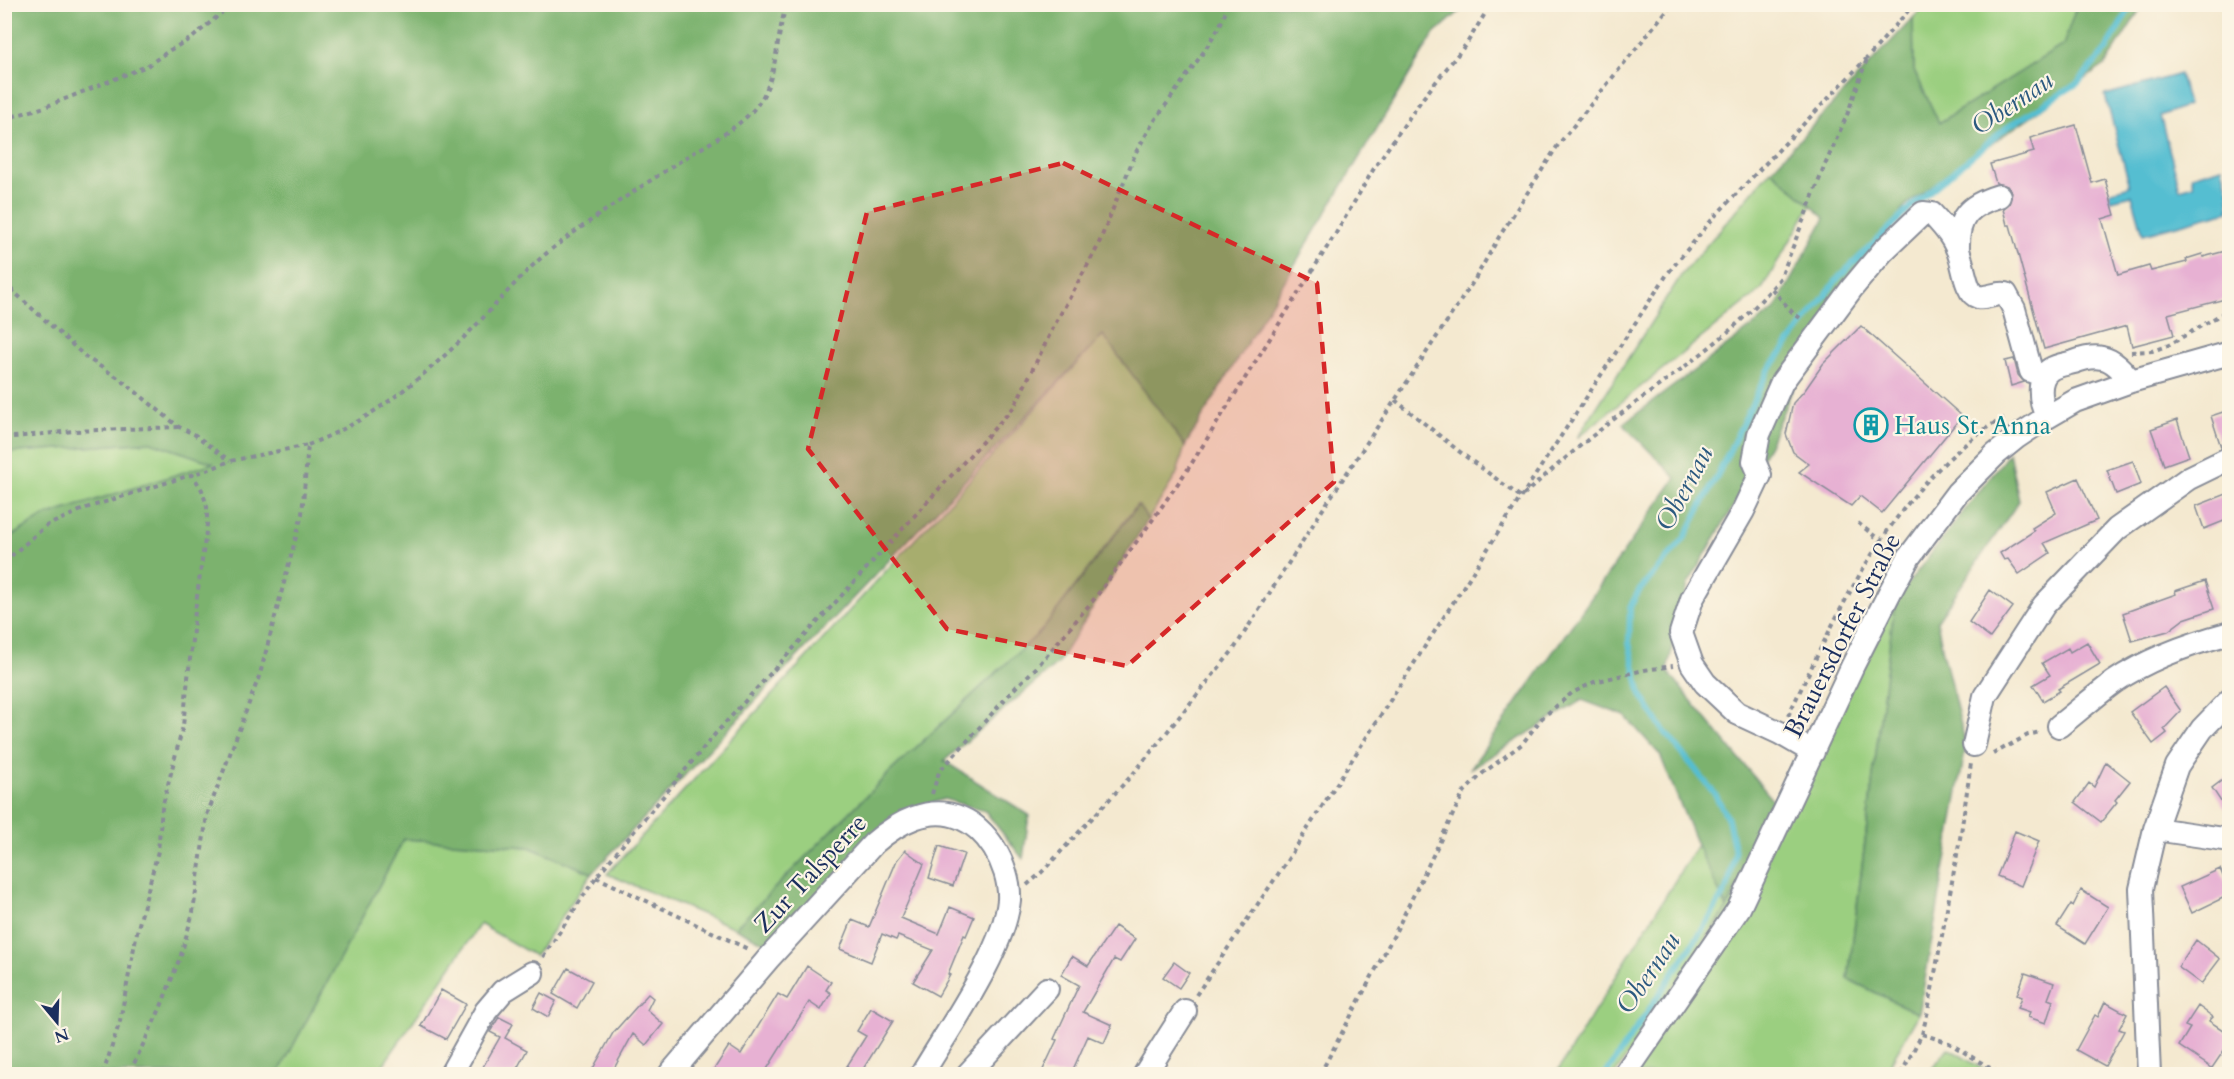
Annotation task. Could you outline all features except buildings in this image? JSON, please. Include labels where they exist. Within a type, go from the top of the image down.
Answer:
[{"type":"street","points":[[1958,249],[1959,228],[1965,216],[1983,201],[1999,196]]},
{"type":"street","points":[[1813,752],[1780,733],[1737,713],[1705,683],[1692,664],[1681,633],[1692,599],[1743,511],[1760,475],[1754,461],[1759,434],[1782,382],[1852,288],[1883,251],[1923,213],[1928,212],[1952,236],[1969,286],[1974,294],[1982,297],[2002,293],[2008,297],[2014,309],[2031,371],[2044,376]]},
{"type":"street","name":"Brauersdorfer Straße","points":[[1625,1074],[1739,908],[1853,665],[1910,557],[1957,493],[1996,454],[2047,416],[2076,401],[2131,381],[2229,353]]},
{"type":"street","points":[[2047,416],[2041,398],[2041,382],[2051,369],[2057,366],[2081,359],[2101,357],[2111,361],[2131,381]]},
{"type":"street","points":[[1979,757],[1984,696],[2044,605],[2117,529],[2189,478],[2229,458]]},
{"type":"street","points":[[2059,726],[2114,682],[2151,660],[2189,644],[2229,633]]},
{"type":"street","points":[[2150,1074],[2141,889],[2155,829],[2177,766],[2202,729],[2229,700]]},
{"type":"street","name":"Zur Talsperre","points":[[670,1074],[768,959],[874,843],[889,830],[916,816],[949,813],[976,826],[989,840],[1000,858],[1008,882],[1009,900],[1003,926],[983,971],[922,1074]]},
{"type":"street","points":[[2155,829],[2229,840]]},
{"type":"street","points":[[451,1074],[491,1004],[503,991],[532,973]]},
{"type":"street","points":[[968,1074],[1047,989]]},
{"type":"street","points":[[1145,1074],[1185,1011]]},
{"type":"path","points":[[4,119],[45,107],[147,66],[192,38],[232,4]]},
{"type":"path","points":[[4,562],[46,526],[86,508],[230,461],[308,445],[350,426],[388,401],[442,358],[480,321],[512,285],[558,243],[711,143],[756,106],[767,90],[787,4]]},
{"type":"path","points":[[532,973],[596,877],[716,733],[1014,407],[1054,326],[1097,248],[1136,152],[1153,123],[1205,50],[1229,4]]},
{"type":"path","points":[[934,814],[932,794],[939,772],[1037,667],[1095,598],[1151,522],[1190,466],[1376,165],[1423,98],[1467,43],[1491,4]]},
{"type":"path","points":[[1009,900],[1041,873],[1133,774],[1234,649],[1475,279],[1499,237],[1558,146],[1672,4]]},
{"type":"path","points":[[1185,1011],[1291,855],[1668,273],[1715,216],[1869,56],[1914,4]]},
{"type":"path","points":[[1521,497],[1583,443],[1736,325],[1772,289],[1781,277],[1869,56]]},
{"type":"path","points":[[4,283],[87,358],[120,379],[179,426],[194,434],[230,461]]},
{"type":"path","points":[[1772,289],[1793,313]]},
{"type":"path","points":[[1395,400],[1521,497]]},
{"type":"path","points":[[4,438],[73,431],[179,426]]},
{"type":"path","points":[[129,1074],[160,1010],[181,955],[193,912],[207,815],[260,674],[302,514],[308,445]]},
{"type":"path","points":[[103,1074],[120,1022],[136,932],[158,851],[162,808],[183,726],[207,524],[207,507],[202,490],[192,474]]},
{"type":"path","points":[[1858,523],[1881,542]]},
{"type":"path","points":[[1320,1074],[1389,944],[1464,792],[1483,773],[1522,744],[1542,718],[1572,693],[1594,682],[1622,674],[1692,664]]},
{"type":"path","points":[[1901,1074],[1922,1034],[1928,1011],[1979,757],[2028,735],[2059,726]]},
{"type":"path","points":[[596,877],[735,944]]},
{"type":"path","points":[[1922,1034],[1949,1043],[2000,1074]]},
{"type":"highlighted area","points":[[1063,163],[1317,283],[1334,482],[1127,666],[947,629],[808,449],[867,212]]},
{"type":"green space","points":[[797,4],[1467,5],[1434,34],[1185,446],[1103,335],[592,873],[529,847],[404,839],[278,1074],[5,1074],[5,540],[45,516],[213,463],[151,442],[5,453],[5,5],[786,5],[792,10]]},
{"type":"green space","points":[[1926,5],[2077,5],[2064,45],[1939,123],[1914,70],[1913,18]]},
{"type":"green space","points":[[2077,5],[2143,5],[2105,65],[1905,206],[1796,381],[1769,445],[1688,584],[1667,671],[1777,805],[1727,908],[1697,845],[1660,755],[1625,716],[1582,700],[1470,769],[1676,478],[1623,424],[1774,310],[1825,218],[1771,170],[1913,18],[1914,70],[1939,123],[2063,45]]},
{"type":"green space","points":[[1771,170],[1811,205],[1762,289],[1577,438],[1682,274]]},
{"type":"green space","points":[[1104,334],[1185,446],[1177,474],[1148,520],[1137,505],[1041,631],[891,771],[735,928],[607,874]]},
{"type":"green space","points":[[151,442],[214,463],[45,516],[5,540],[5,453]]},
{"type":"green space","points":[[2009,453],[2019,501],[1937,621],[1966,745],[1919,1014],[1848,979],[1895,600]]},
{"type":"green space","points":[[1138,505],[1148,520],[1058,663],[944,761],[1029,815],[1023,859],[985,811],[944,799],[911,810],[769,945],[735,928],[891,771],[1041,631]]},
{"type":"green space","points":[[1895,600],[1848,979],[1919,1014],[1884,1074],[1637,1074]]},
{"type":"green space","points":[[404,839],[529,847],[592,873],[535,956],[480,924],[377,1074],[278,1074]]},
{"type":"green space","points":[[1697,845],[1727,908],[1615,1074],[1556,1074]]},
{"type":"green space","points":[[1948,1048],[1991,1074],[1928,1074]]},
{"type":"water","points":[[2180,74],[2188,105],[2160,116],[2180,189],[2194,185],[2192,176],[2222,167],[2229,194],[2229,211],[2143,234],[2132,195],[2111,200],[2109,192],[2130,186],[2105,95]]},
{"type":"waterway","name":"Obernau","points":[[1606,1074],[1708,921],[1728,886],[1735,853],[1728,819],[1715,794],[1661,727],[1641,695],[1629,643],[1630,607],[1639,591],[1684,539],[1768,371],[1839,277],[1912,206],[2006,128],[2078,83],[2106,50],[2132,4]]},
{"type":"place","name":"Haus St. Anna","points":[[1871,425]]}]
